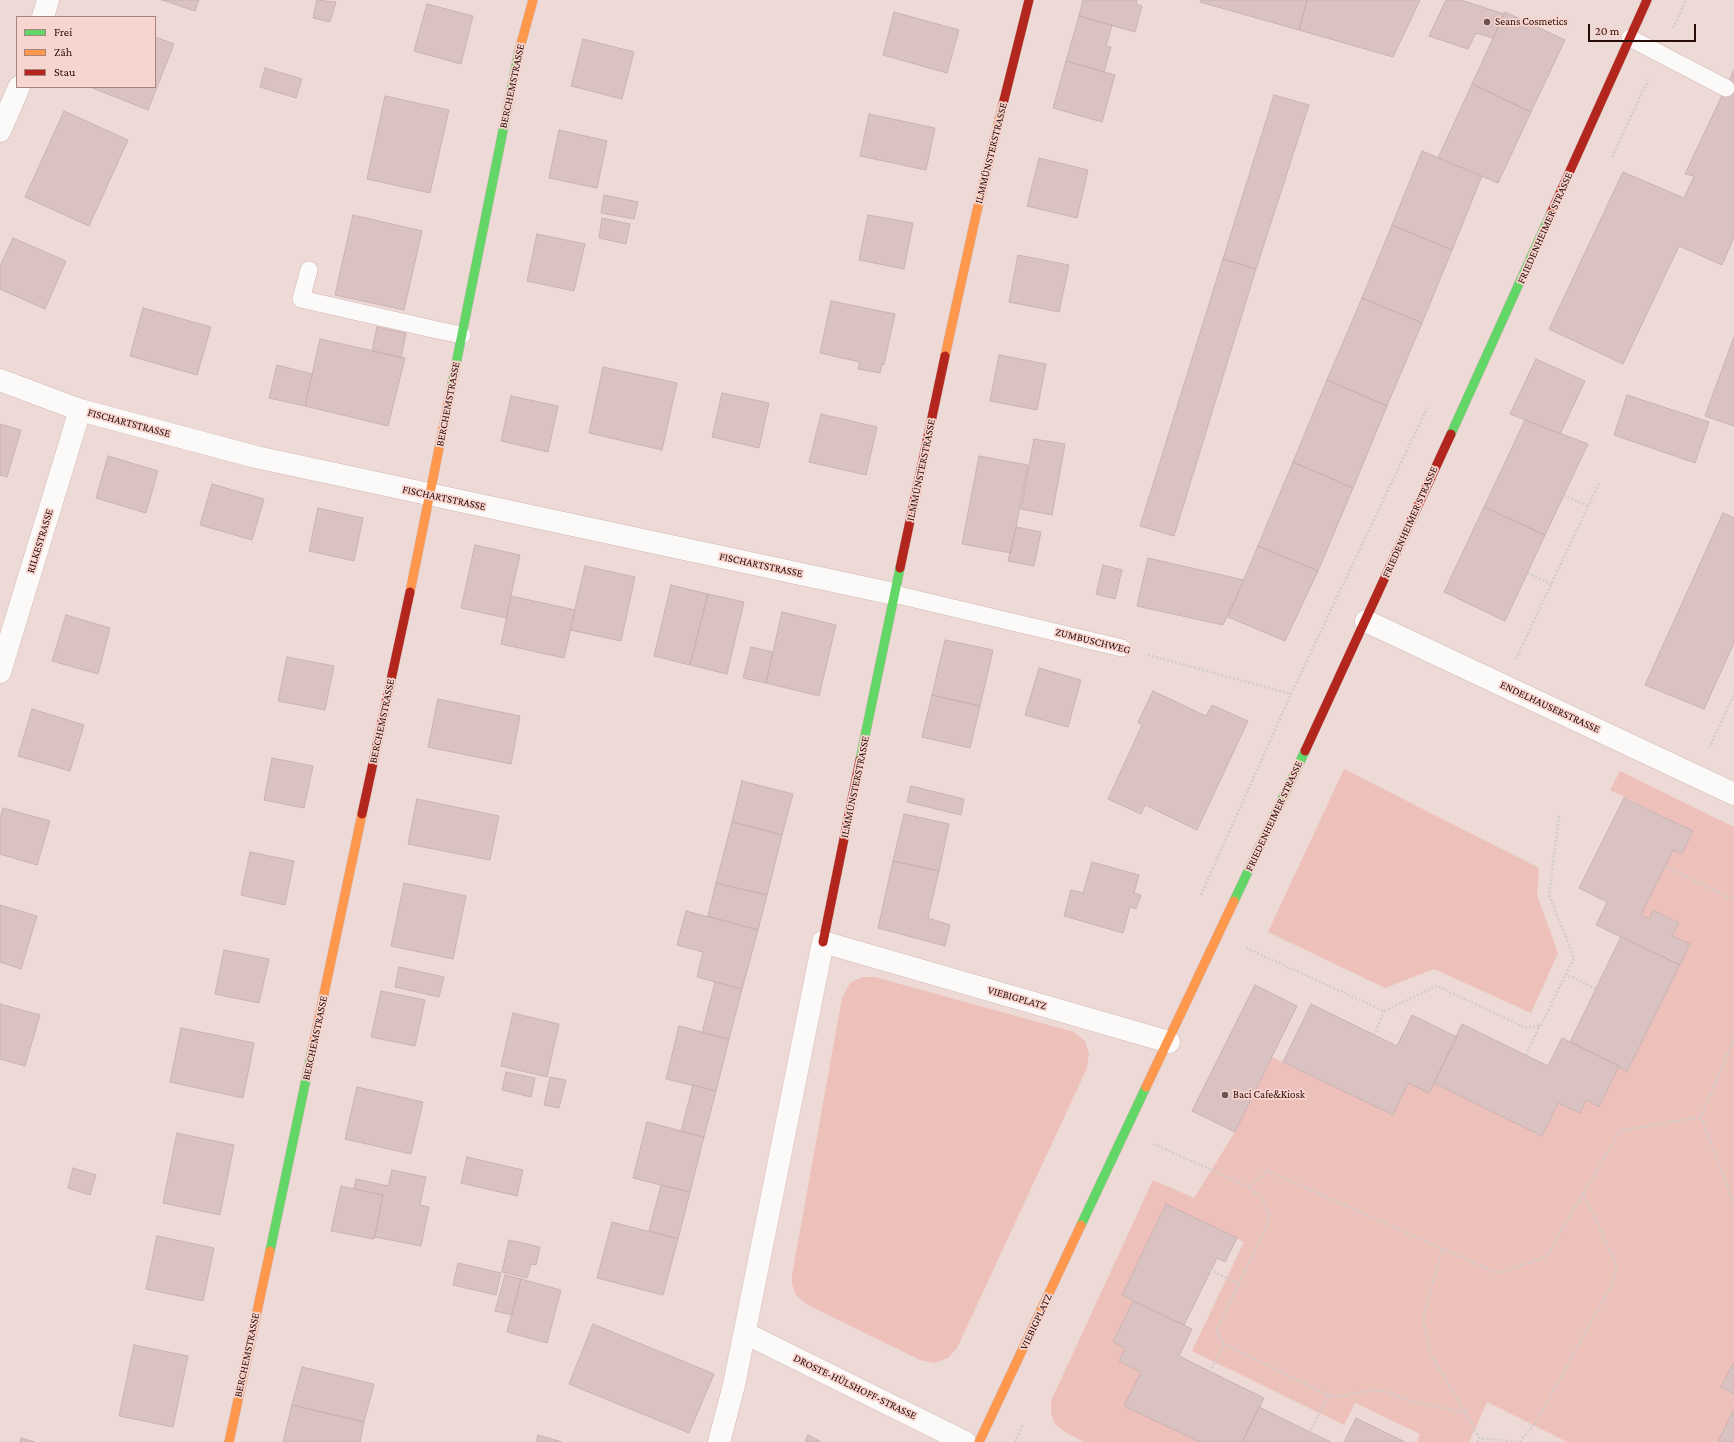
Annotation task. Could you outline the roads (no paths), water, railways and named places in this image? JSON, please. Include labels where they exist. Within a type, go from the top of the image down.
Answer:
[{"type":"street","points":[[43,16],[48,0]]},
{"type":"street","name":"BERCHEMSTRASSE","points":[[229,1442],[430,495],[518,56],[533,0]]},
{"type":"street","name":"ILMMÜNSTERSTRASSE","points":[[823,942],[894,594],[976,215],[1029,0]]},
{"type":"street","name":"FRIEDENHEIMER STRASSE","points":[[1169,1042],[1366,621],[1502,325],[1647,0]]},
{"type":"street","points":[[0,131],[18,88]]},
{"type":"street","name":"FISCHARTSTRASSE","points":[[0,380],[80,410],[256,457],[894,594]]},
{"type":"street","name":"RILKESTRASSE","points":[[0,672],[80,410]]},
{"type":"street","name":"ENDELHAUSERSTRASSE","points":[[1366,621],[1734,794]]},
{"type":"street","points":[[719,1442],[734,1385],[745,1333],[823,942]]},
{"type":"street","name":"VIEBIGPLATZ","points":[[823,942],[1169,1042],[979,1442]]},
{"type":"street","name":"DROSTE-HÜLSHOFF-STRASSE","points":[[745,1333],[965,1442]]},
{"type":"lane","points":[[1630,38],[1726,88]]},
{"type":"lane","points":[[309,270],[301,299],[437,330],[462,334]]},
{"type":"lane","name":"ZUMBUSCHWEG","points":[[894,594],[1122,648]]},
{"type":"place","name":"Seans Cosmetics","points":[[1487,22]]},
{"type":"place","name":"Baci Cafe&Kiosk","points":[[1225,1095]]}]
